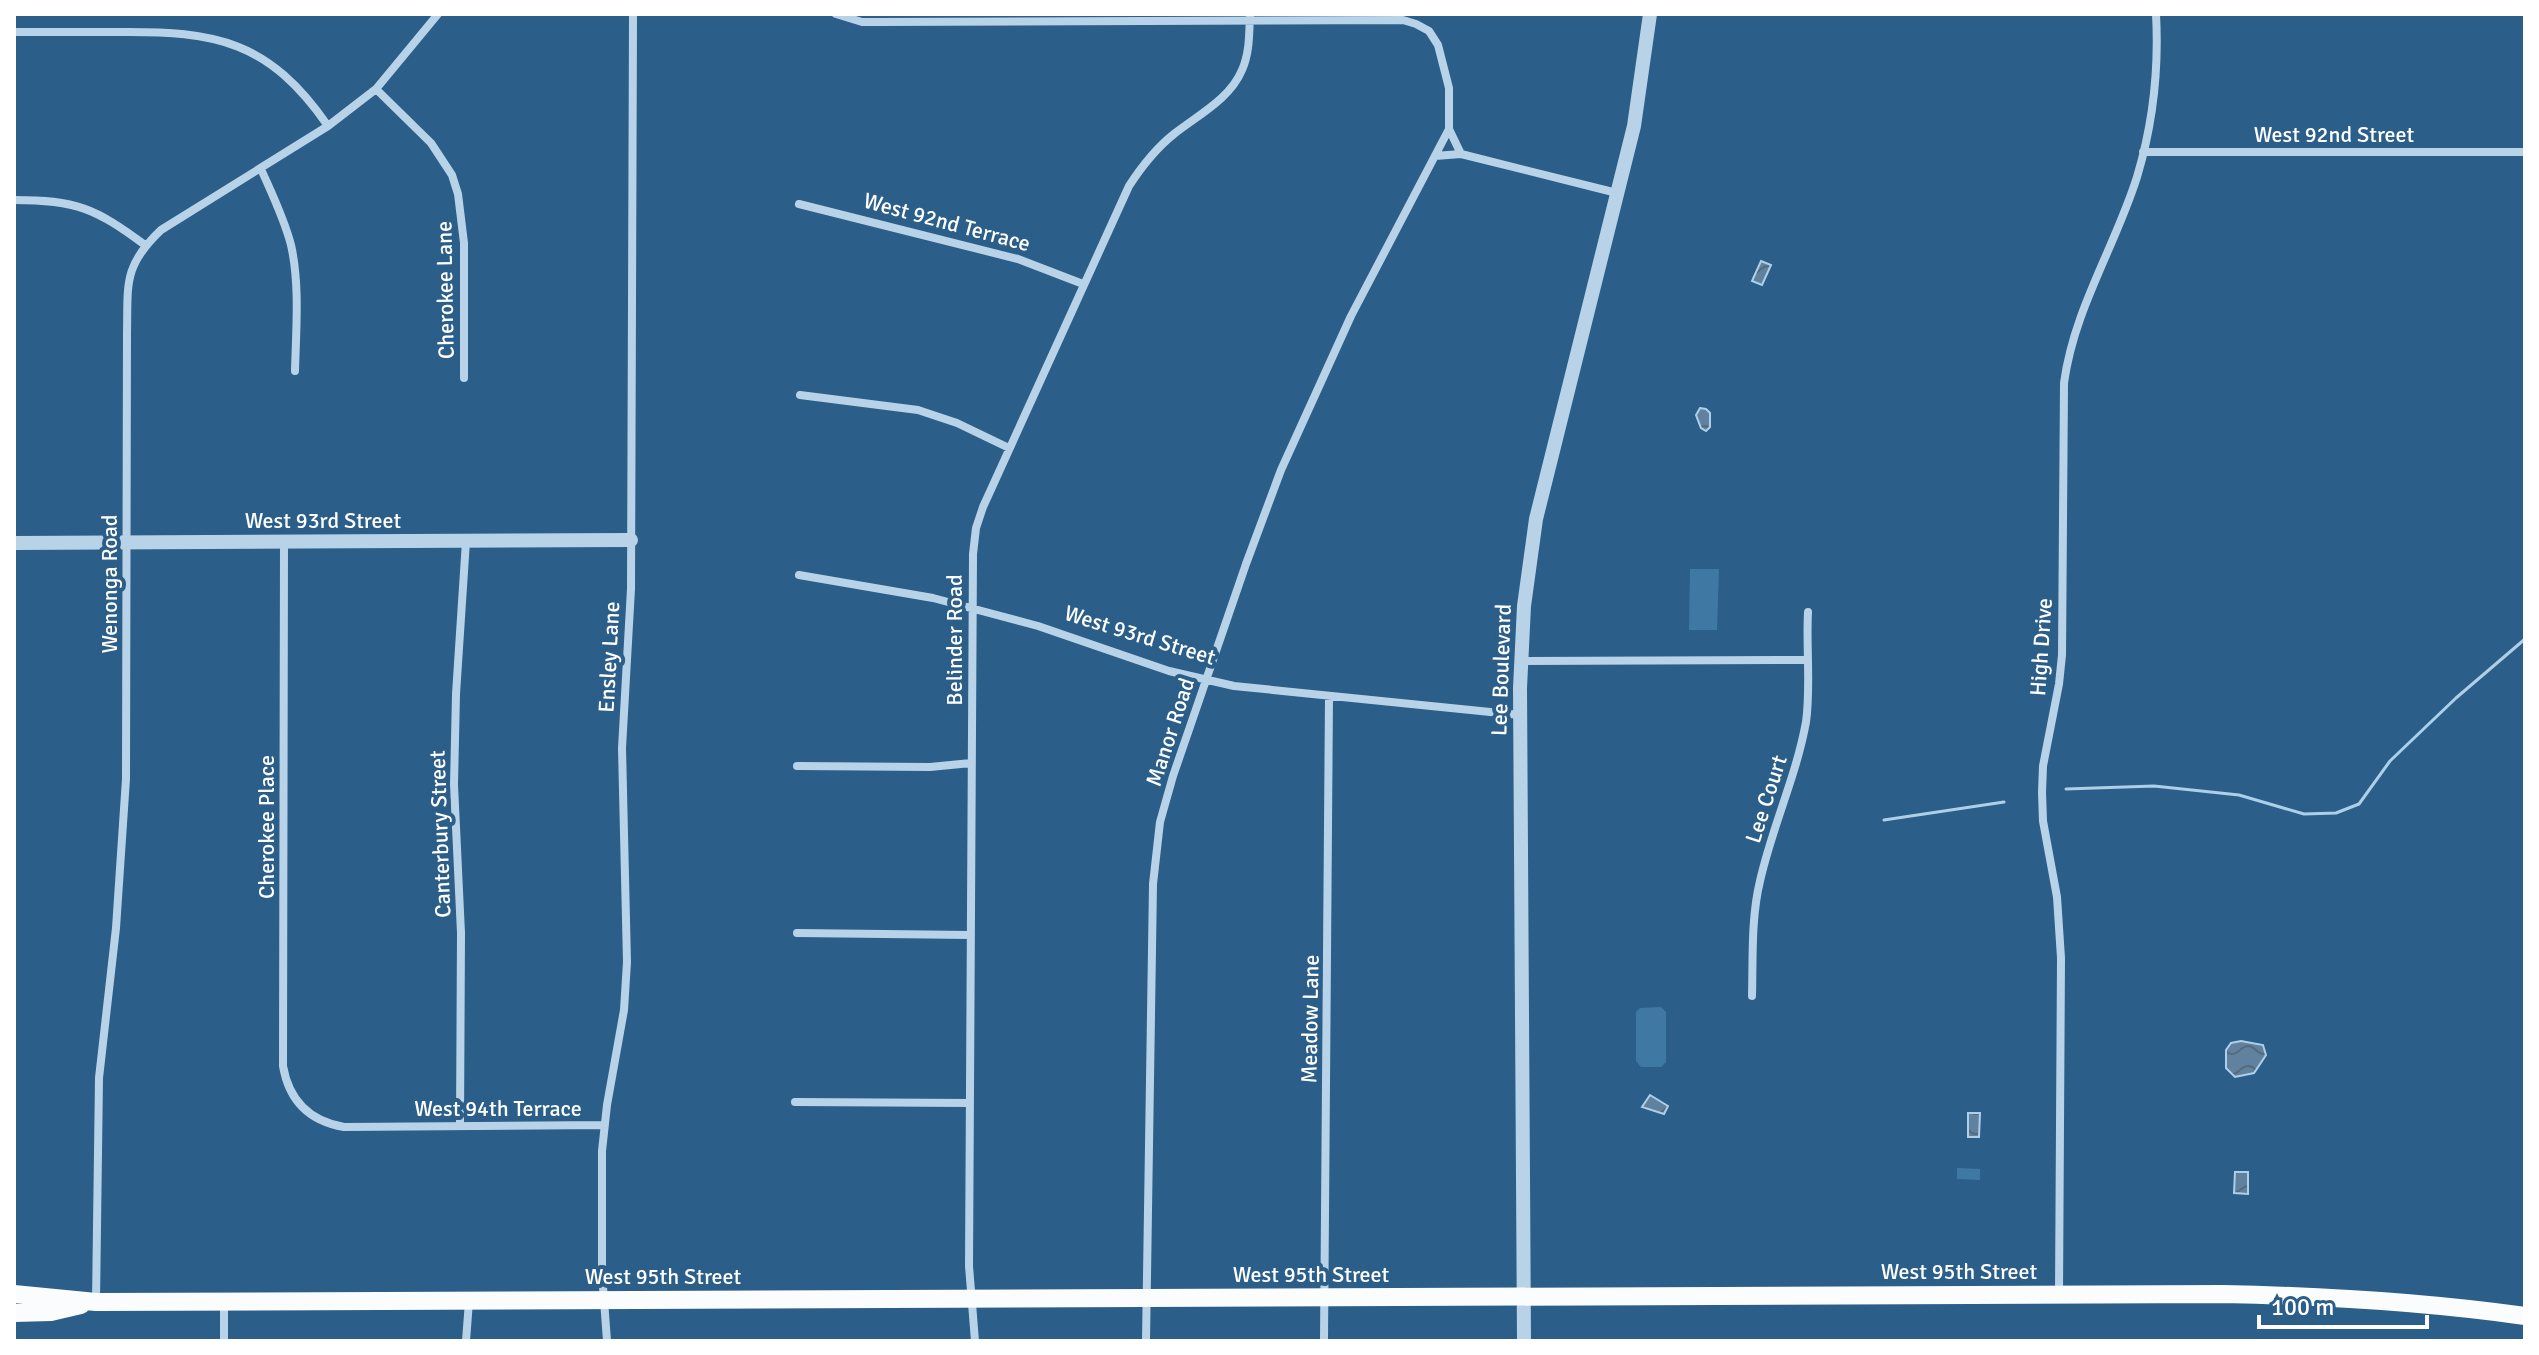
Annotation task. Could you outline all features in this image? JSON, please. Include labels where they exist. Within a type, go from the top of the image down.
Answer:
[{"type":"main road","name":"West 95th Street","points":[[14,1294],[96,1302],[2059,1294],[2353,1297],[2525,1316]]},
{"type":"main road","name":"West 95th Street","points":[[14,1313],[51,1312],[96,1302]]},
{"type":"street","name":"Wenonga Road","points":[[96,1302],[99,1078],[116,928],[125,806],[130,269],[145,245],[161,230],[328,126],[376,89],[438,14]]},
{"type":"street","name":"Ensley Lane","points":[[607,1341],[604,1299],[604,1125],[624,1010],[627,962],[622,748],[631,540],[633,14]]},
{"type":"street","points":[[836,14],[862,22],[1005,18],[1250,18]]},
{"type":"street","name":"Lee Boulevard","points":[[1524,1341],[1520,715],[1525,592],[1536,519],[1641,93],[1650,14]]},
{"type":"street","name":"High Drive","points":[[2059,1294],[2060,930],[2043,821],[2042,792],[2043,766],[2062,655],[2064,383],[2071,343],[2136,179],[2143,152],[2154,99],[2156,14]]},
{"type":"street","name":"Manor Road","points":[[1146,1341],[1155,850],[1173,776],[1281,470],[1322,377],[1449,129],[1449,88],[1436,42],[1429,31],[1403,20],[1250,18]]},
{"type":"street","name":"Belinder Road","points":[[975,1341],[969,1266],[972,608],[976,528],[1122,198],[1142,165],[1173,134],[1227,94],[1236,82],[1247,56],[1250,18]]},
{"type":"street","points":[[14,32],[147,31],[186,32],[210,37],[249,52],[286,76],[312,103],[328,126]]},
{"type":"street","name":"Cherokee Lane","points":[[376,89],[431,143],[452,175],[458,194],[463,233],[464,378]]},
{"type":"street","points":[[1449,129],[1461,154]]},
{"type":"street","name":"West 92nd Street","points":[[2143,152],[2525,152]]},
{"type":"street","points":[[1435,156],[1461,154],[1617,193]]},
{"type":"street","points":[[261,169],[282,216],[291,246],[295,272],[295,371]]},
{"type":"street","points":[[14,200],[59,201],[79,205],[113,221],[145,245]]},
{"type":"street","name":"West 92nd Terrace","points":[[799,204],[1018,259],[1083,284]]},
{"type":"street","points":[[800,395],[918,410],[957,423],[1009,448]]},
{"type":"street","name":"West 93rd Street","points":[[14,543],[631,540]]},
{"type":"street","name":"Canterbury Street","points":[[460,1126],[461,933],[454,760],[466,541]]},
{"type":"street","name":"Cherokee Place","points":[[284,542],[283,1066],[292,1097],[302,1108]]},
{"type":"street","name":"West 93rd Street","points":[[799,575],[894,590],[972,608],[1038,626],[1169,671],[1234,686],[1520,715]]},
{"type":"street","name":"Lee Court","points":[[1752,996],[1753,938],[1760,882],[1770,843],[1797,767],[1806,719],[1808,612]]},
{"type":"street","points":[[1521,661],[1808,660]]},
{"type":"street","name":"Meadow Lane","points":[[1324,1341],[1329,697]]},
{"type":"street","points":[[797,766],[930,767],[971,763]]},
{"type":"street","points":[[797,933],[971,935]]},
{"type":"street","points":[[795,1102],[970,1103]]},
{"type":"street","name":"West 94th Terrace","points":[[302,1108],[330,1125],[604,1125]]},
{"type":"street","points":[[466,1341],[469,1300]]},
{"type":"street","points":[[224,1301],[224,1341]]},
{"type":"shaded area","points":[[1690,569],[1719,569],[1717,630],[1689,630]]},
{"type":"shaded area","points":[[1661,1007],[1666,1012],[1666,1062],[1661,1067],[1641,1067],[1636,1061],[1636,1012],[1640,1008]]},
{"type":"shaded area","points":[[1957,1168],[1980,1169],[1980,1180],[1957,1179]]},
{"type":"water","points":[[1761,261],[1771,265],[1762,285],[1752,281]]},
{"type":"water","points":[[1700,408],[1710,413],[1710,427],[1706,431],[1701,428],[1696,415]]},
{"type":"water","points":[[2241,1041],[2263,1045],[2266,1055],[2254,1073],[2235,1077],[2226,1068],[2226,1050],[2231,1043]]},
{"type":"water","points":[[1650,1095],[1668,1106],[1664,1114],[1642,1107]]},
{"type":"water","points":[[1968,1113],[1980,1113],[1979,1137],[1968,1137]]},
{"type":"water","points":[[2235,1172],[2248,1172],[2248,1194],[2234,1193]]},
{"type":"waterway","points":[[2066,789],[2154,786],[2239,795],[2304,814],[2336,813],[2359,804],[2390,761],[2456,698],[2525,639]]},
{"type":"waterway","points":[[1884,820],[2004,802]]}]
